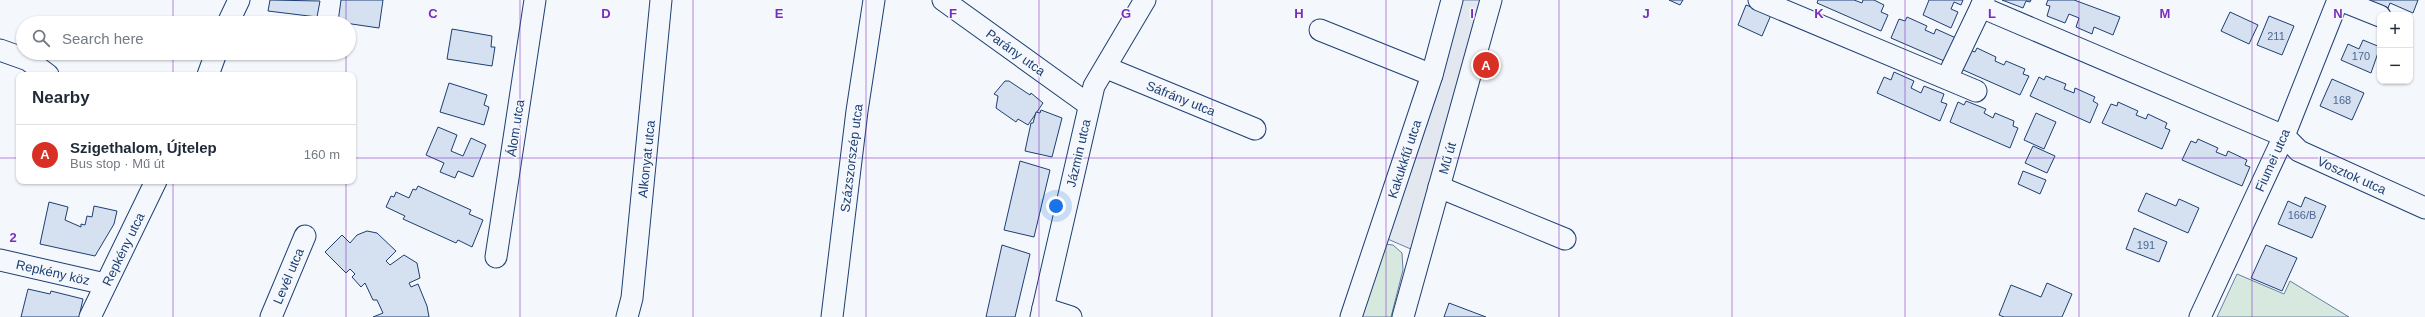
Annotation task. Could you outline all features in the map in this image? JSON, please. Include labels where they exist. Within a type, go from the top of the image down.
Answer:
[{"type":"street","points":[[231,16],[239,0]]},
{"type":"street","name":"Álom utca","points":[[496,257],[535,0]]},
{"type":"street","name":"Alkonyat utca","points":[[627,317],[632,298],[661,0]]},
{"type":"street","name":"Százszorszép utca","points":[[832,317],[857,111],[874,0]]},
{"type":"street","name":"Parány utca","points":[[943,0],[1089,105]]},
{"type":"street","name":"Jázmin utca","points":[[1042,312],[1094,86],[1107,68],[1145,0]]},
{"type":"street","name":"Kakukkfű utca","points":[[1351,317],[1432,75],[1452,0]]},
{"type":"street","name":"Mű út","points":[[1403,317],[1491,0]]},
{"type":"street","points":[[1759,0],[1976,91]]},
{"type":"street","points":[[2339,0],[2377,15]]},
{"type":"street","name":"Fiumei utca","points":[[2200,317],[2284,136],[2339,0]]},
{"type":"street","points":[[1947,78],[1982,4],[2284,136]]},
{"type":"street","points":[[1320,30],[1432,75]]},
{"type":"street","points":[[0,50],[16,56]]},
{"type":"street","points":[[28,60],[44,72]]},
{"type":"street","points":[[209,72],[213,60]]},
{"type":"street","name":"Sáfrány utca","points":[[1107,68],[1255,129]]},
{"type":"street","name":"Vosztok utca","points":[[2284,136],[2299,151],[2425,208]]},
{"type":"street","name":"Repkény utca","points":[[90,317],[155,184]]},
{"type":"street","points":[[1439,187],[1565,239]]},
{"type":"street","name":"Levél utca","points":[[271,317],[305,236]]},
{"type":"street","name":"Repkény köz","points":[[0,260],[105,284]]},
{"type":"street","points":[[1042,312],[1071,317]]},
{"type":"shaded area","points":[[1452,0],[1491,0],[1420,253],[1369,231],[1393,158],[1432,75]]},
{"type":"shaded area","points":[[1384,244],[1393,245],[1402,253],[1403,270],[1391,317],[1356,317]]},
{"type":"shaded area","points":[[2237,274],[2284,294],[2290,281],[2349,317],[2217,317]]},
{"type":"building","points":[[270,0],[320,1],[317,16],[268,11]]},
{"type":"building","points":[[341,0],[383,0],[379,28],[356,25],[356,16],[339,16]]},
{"type":"building","points":[[1669,0],[1683,0],[1680,5]]},
{"type":"building","points":[[1818,0],[1854,0],[1862,3],[1863,0],[1874,0],[1884,5],[1881,12],[1888,15],[1881,31],[1817,3]]},
{"type":"building","points":[[1929,0],[1963,0],[1961,5],[1954,2],[1951,9],[1958,12],[1951,28],[1923,15]]},
{"type":"building","points":[[2002,0],[2031,0],[2030,2],[2026,1],[2023,8]]},
{"type":"building","points":[[2048,0],[2074,0],[2120,17],[2113,35],[2094,27],[2092,34],[2076,27],[2079,18],[2069,14],[2065,23],[2047,16],[2050,6],[2046,5]]},
{"type":"building","points":[[2369,0],[2418,0],[2413,13],[2390,3],[2388,8]]},
{"type":"building","points":[[1746,5],[1771,15],[1762,36],[1738,25]]},
{"type":"building","points":[[2230,12],[2258,25],[2249,44],[2221,31]]},
{"type":"building","points":[[2269,16],[2294,26],[2282,55],[2257,45]]},
{"type":"building","points":[[1907,17],[1927,26],[1925,30],[1934,34],[1936,29],[1956,38],[1951,64],[1891,38],[1899,19],[1905,21]]},
{"type":"building","points":[[452,29],[492,36],[491,47],[495,47],[492,66],[447,59]]},
{"type":"building","points":[[2363,40],[2377,46],[2377,56],[2371,73],[2341,60],[2348,44],[2359,49]]},
{"type":"building","points":[[1977,48],[1996,57],[1995,61],[2004,65],[2006,61],[2025,69],[2023,74],[2029,76],[2020,95],[1961,69],[1969,50],[1975,52]]},
{"type":"building","points":[[1894,72],[1914,81],[1911,88],[1921,93],[1924,86],[1944,94],[1941,102],[1947,104],[1940,121],[1877,93],[1884,77],[1891,80]]},
{"type":"building","points":[[2046,76],[2066,84],[2064,89],[2074,93],[2075,88],[2095,97],[2093,101],[2098,104],[2090,123],[2030,96],[2039,77],[2044,80]]},
{"type":"building","points":[[2332,79],[2364,93],[2352,120],[2320,106]]},
{"type":"building","points":[[1005,81],[1009,81],[1030,95],[1031,93],[1043,103],[1028,125],[1018,119],[1016,122],[996,108],[998,96],[994,94]]},
{"type":"building","points":[[449,83],[487,95],[484,105],[489,107],[484,125],[440,112]]},
{"type":"building","points":[[1966,101],[1986,109],[1984,113],[1993,118],[1995,113],[2014,121],[2013,126],[2018,128],[2010,148],[1950,122],[1958,102],[1964,105]]},
{"type":"building","points":[[2118,102],[2138,111],[2136,115],[2146,119],[2148,114],[2167,123],[2165,128],[2170,130],[2162,149],[2102,123],[2111,104],[2117,106]]},
{"type":"building","points":[[1041,110],[1062,118],[1052,157],[1025,151],[1031,123],[1033,123],[1036,112],[1040,113]]},
{"type":"building","points":[[2036,113],[2056,122],[2044,149],[2024,140]]},
{"type":"building","points":[[438,127],[457,135],[451,151],[463,156],[471,138],[486,145],[473,177],[458,171],[455,178],[440,172],[444,163],[426,155]]},
{"type":"building","points":[[2198,139],[2218,148],[2216,152],[2226,156],[2228,151],[2247,160],[2245,165],[2250,167],[2242,186],[2182,160],[2191,141],[2196,143]]},
{"type":"building","points":[[2033,146],[2055,156],[2047,173],[2025,163]]},
{"type":"building","points":[[1020,161],[1050,170],[1034,237],[1004,230]]},
{"type":"building","points":[[2023,171],[2046,180],[2040,194],[2018,184]]},
{"type":"building","points":[[418,186],[471,210],[469,214],[483,220],[472,247],[458,240],[456,243],[403,219],[405,216],[386,207],[391,196],[394,197],[396,192],[409,198],[413,189],[416,190]]},
{"type":"building","points":[[2146,193],[2176,206],[2179,199],[2199,208],[2188,233],[2138,211]]},
{"type":"building","points":[[2305,197],[2326,206],[2312,238],[2278,224],[2288,201],[2301,207]]},
{"type":"building","points":[[49,202],[68,207],[65,220],[81,227],[81,224],[85,225],[87,216],[92,217],[94,206],[117,211],[114,224],[95,256],[40,244]]},
{"type":"building","points":[[2134,228],[2167,242],[2159,262],[2126,249]]},
{"type":"building","points":[[367,231],[377,233],[396,251],[386,261],[390,265],[404,255],[417,263],[420,278],[409,283],[411,287],[418,284],[427,306],[429,317],[373,317],[383,313],[377,300],[373,300],[365,283],[361,287],[352,277],[355,274],[350,269],[346,273],[325,252],[342,235],[350,243],[357,235]]},
{"type":"building","points":[[1002,245],[1030,254],[1015,317],[986,317]]},
{"type":"building","points":[[2266,245],[2297,258],[2282,291],[2251,278]]},
{"type":"building","points":[[2047,283],[2072,294],[2062,317],[2004,317],[1999,315],[2011,285],[2041,297]]},
{"type":"building","points":[[28,289],[50,294],[51,291],[83,299],[79,317],[21,317]]},
{"type":"building","points":[[1449,303],[1486,317],[1444,317]]},
{"type":"place","name":"Szigethalom, Újtelep","points":[[1486,65]]}]
